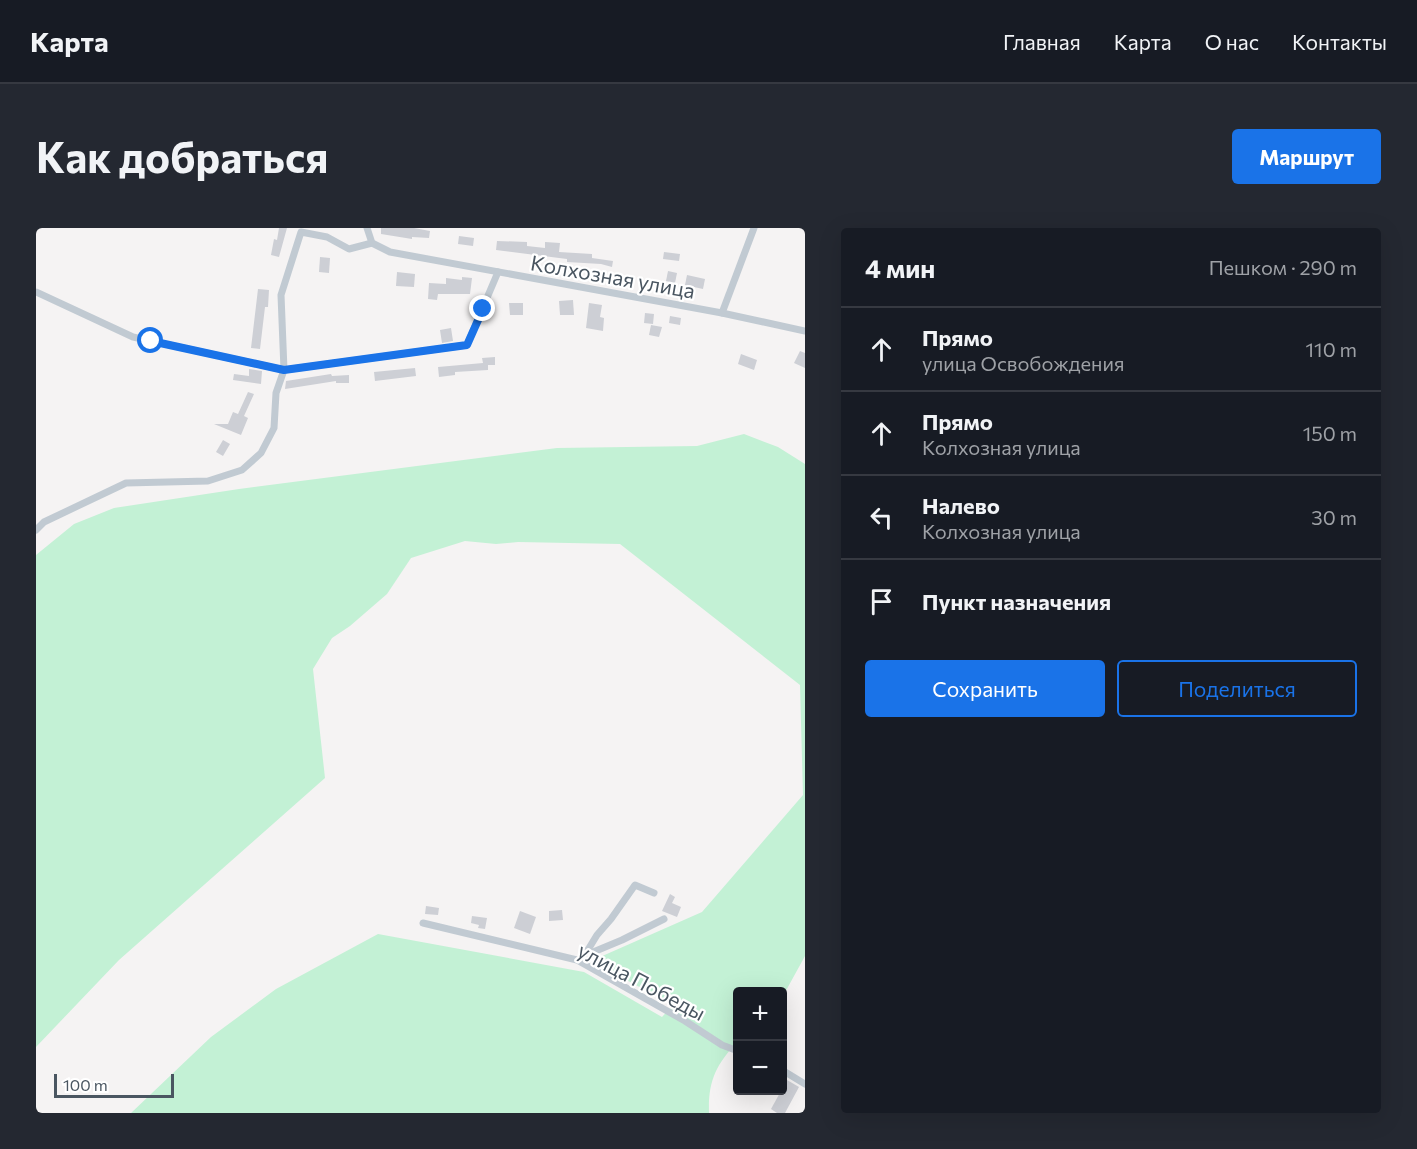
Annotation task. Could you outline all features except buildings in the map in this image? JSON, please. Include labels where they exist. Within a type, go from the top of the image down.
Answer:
[{"type":"street","points":[[36,530],[44,522],[126,483],[208,481],[242,470],[261,453],[274,428],[276,393],[284,370],[281,295],[301,232],[327,237],[349,249],[372,243],[367,228]]},
{"type":"street","name":"Колхозная улица","points":[[722,313],[754,228]]},
{"type":"street","name":"Колхозная улица","points":[[372,243],[390,252],[722,313],[805,331]]},
{"type":"street","name":"Колхозная улица","points":[[284,370],[467,345],[498,272]]},
{"type":"street","points":[[36,292],[133,337],[284,370]]},
{"type":"street","points":[[582,963],[597,935],[635,885],[654,893]]},
{"type":"street","points":[[586,953],[622,940],[664,919]]},
{"type":"street","name":"улица Победы","points":[[423,923],[582,963],[685,1021],[722,1045],[733,1049]]},
{"type":"street","points":[[787,1073],[805,1084]]},
{"type":"green space","points":[[744,434],[778,447],[805,464],[805,956],[787,989],[733,987],[733,1047],[715,1074],[710,1092],[709,1113],[131,1113],[211,1037],[276,989],[378,934],[584,972],[662,1017],[673,1005],[591,961],[702,912],[803,795],[800,685],[620,544],[518,542],[496,544],[465,541],[411,558],[387,594],[350,626],[332,638],[313,669],[325,778],[119,960],[36,1047],[36,555],[74,524],[114,508],[239,489],[557,448],[697,446]]},
{"type":"route","points":[[151,341],[284,370],[467,345],[483,309]]}]
